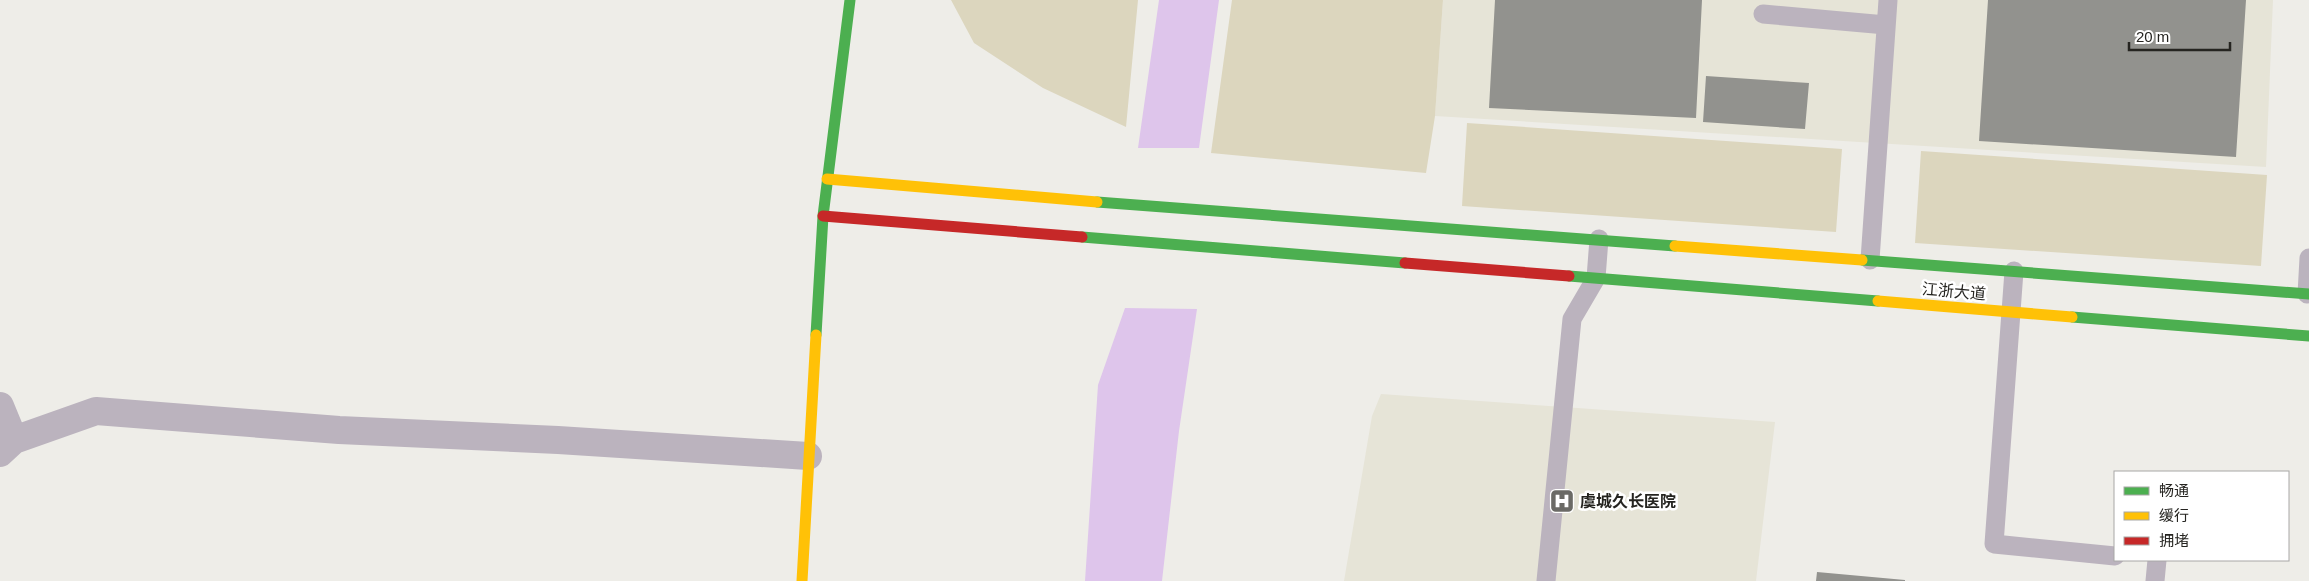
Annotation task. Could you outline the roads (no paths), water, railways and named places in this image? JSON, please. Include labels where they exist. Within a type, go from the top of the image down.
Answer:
[{"type":"main road","points":[[802,581],[822,216],[850,0]]},
{"type":"main road","name":"江浙大道","points":[[826,179],[1247,214],[1599,239],[2308,294]]},
{"type":"main road","name":"江浙大道","points":[[822,216],[1243,252],[1596,278],[2309,336]]},
{"type":"street","points":[[0,406],[7,447],[96,411],[340,430],[558,440],[808,456]]},
{"type":"lane","points":[[1870,260],[1888,0]]},
{"type":"lane","points":[[1763,14],[1886,26]]},
{"type":"lane","points":[[1546,581],[1572,319],[1596,278],[1599,239]]},
{"type":"lane","points":[[2308,294],[2309,258]]},
{"type":"lane","points":[[2014,271],[1994,544],[2114,556]]},
{"type":"lane","points":[[2155,581],[2157,561]]},
{"type":"place","name":"虞城久长医院","points":[[1562,501]]}]
